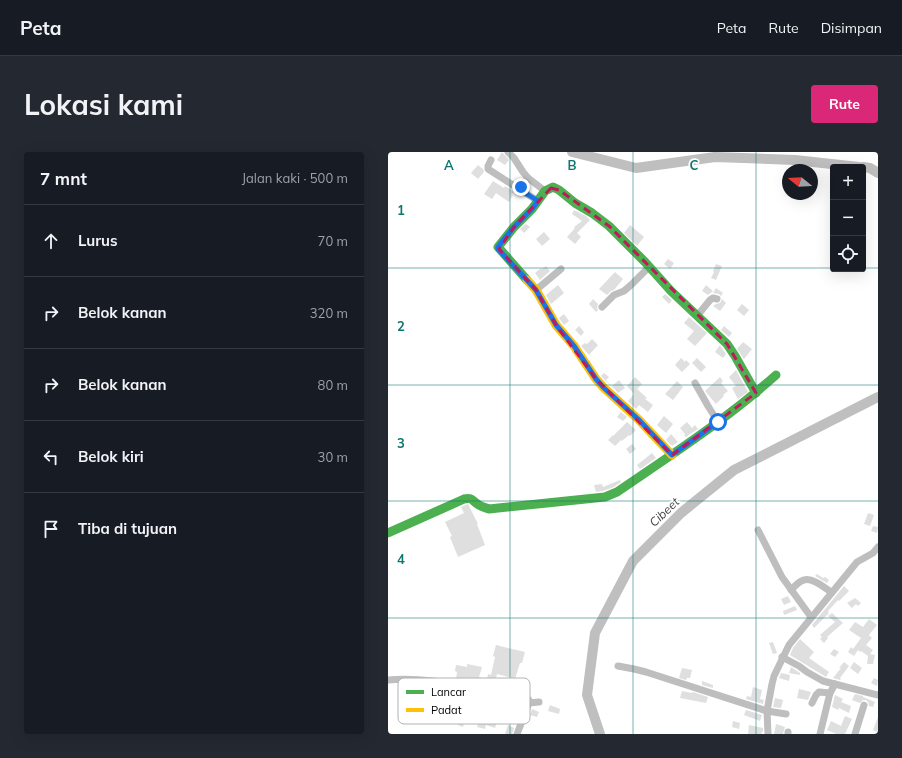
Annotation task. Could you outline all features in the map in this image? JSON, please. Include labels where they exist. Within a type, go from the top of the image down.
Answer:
[{"type":"street","points":[[508,152],[528,178],[545,191]]},
{"type":"street","points":[[490,160],[488,169],[538,201]]},
{"type":"street","points":[[519,189],[528,178]]},
{"type":"street","points":[[672,455],[638,419],[596,379],[574,346],[556,325],[536,290],[498,247],[514,227],[532,209],[545,191],[551,188],[559,190],[575,203],[592,213],[609,226],[638,254],[671,291],[727,344],[756,394]]},
{"type":"street","points":[[602,307],[614,295],[624,291],[649,267]]},
{"type":"street","points":[[536,290],[561,269]]},
{"type":"street","points":[[697,316],[710,300],[713,298],[717,299]]},
{"type":"street","points":[[388,533],[459,501],[469,498],[473,499],[481,507],[489,509],[605,497],[621,490],[672,455],[756,394],[776,375]]},
{"type":"street","points":[[695,383],[718,422]]},
{"type":"street","points":[[758,530],[782,577],[810,617]]},
{"type":"street","points":[[768,734],[767,711],[769,696],[774,676],[789,645],[810,617],[857,562],[873,553],[878,547]]},
{"type":"street","points":[[790,590],[803,580],[808,579],[831,592]]},
{"type":"street","points":[[782,657],[823,681],[878,695]]},
{"type":"street","points":[[618,666],[646,672],[767,711],[786,714]]},
{"type":"street","points":[[388,680],[398,679]]},
{"type":"street","points":[[820,734],[830,693],[835,684]]},
{"type":"street","points":[[812,703],[819,692],[830,693]]},
{"type":"street","points":[[530,703],[539,702]]},
{"type":"street","points":[[855,734],[864,705]]},
{"type":"street","points":[[517,734],[521,724]]},
{"type":"highlighted area","points":[[551,188],[559,190],[609,226],[727,344],[756,393],[672,455],[596,379],[556,325],[536,290],[499,249],[514,227]]},
{"type":"building","points":[[502,152],[509,160],[505,165],[497,160]]},
{"type":"building","points":[[478,165],[484,172],[478,179],[471,173]]},
{"type":"building","points":[[493,181],[514,192],[509,202],[496,193],[492,199],[484,194]]},
{"type":"building","points":[[574,210],[586,216],[590,220],[577,233],[581,237],[575,244],[567,237],[575,228],[574,227],[582,221],[572,214]]},
{"type":"building","points":[[526,224],[530,227],[524,233],[520,229]]},
{"type":"building","points":[[630,225],[644,237],[637,246],[624,233]]},
{"type":"building","points":[[544,232],[550,239],[542,246],[536,239]]},
{"type":"building","points":[[668,259],[674,263],[670,269],[664,264]]},
{"type":"building","points":[[716,264],[722,266],[716,280],[711,278]]},
{"type":"building","points":[[546,266],[550,271],[540,280],[535,273]]},
{"type":"building","points":[[615,272],[623,279],[614,290],[607,295],[599,289]]},
{"type":"building","points":[[558,285],[564,293],[551,304],[546,295]]},
{"type":"building","points":[[706,285],[713,291],[708,295],[702,291]]},
{"type":"building","points":[[716,288],[723,293],[721,296],[713,293]]},
{"type":"building","points":[[665,294],[672,300],[669,304],[662,297]]},
{"type":"building","points":[[593,299],[598,304],[598,310],[596,312],[589,304]]},
{"type":"building","points":[[722,299],[726,303],[720,311],[713,306],[720,303]]},
{"type":"building","points":[[742,304],[749,310],[744,316],[737,310]]},
{"type":"building","points":[[564,314],[569,321],[564,325],[559,318]]},
{"type":"building","points":[[689,317],[707,333],[695,346],[687,339],[694,331],[684,323]]},
{"type":"building","points":[[579,326],[584,332],[581,336],[575,330]]},
{"type":"building","points":[[724,326],[732,333],[729,337],[721,330]]},
{"type":"building","points":[[592,339],[598,345],[589,355],[581,346],[585,343],[587,344]]},
{"type":"building","points":[[743,342],[752,349],[744,359],[737,349]]},
{"type":"building","points":[[720,345],[726,354],[723,358],[715,352]]},
{"type":"building","points":[[681,358],[690,364],[682,372],[675,365]]},
{"type":"building","points":[[697,358],[706,367],[701,372],[692,363]]},
{"type":"building","points":[[736,370],[748,392],[738,399],[732,388],[736,386],[729,377]]},
{"type":"building","points":[[604,373],[609,377],[606,380],[614,389],[601,376]]},
{"type":"building","points":[[635,377],[642,384],[637,389],[647,398],[645,399],[653,405],[648,412],[639,405],[636,409],[628,401],[634,394],[627,386]]},
{"type":"building","points":[[720,377],[723,381],[721,383],[728,391],[716,404],[705,391]]},
{"type":"building","points":[[619,380],[625,388],[618,393],[612,386]]},
{"type":"building","points":[[677,381],[683,387],[673,400],[665,394]]},
{"type":"building","points":[[621,412],[627,417],[623,421],[617,417]]},
{"type":"building","points":[[664,416],[673,424],[666,433],[657,425]]},
{"type":"building","points":[[627,422],[636,430],[615,446],[608,440]]},
{"type":"building","points":[[687,422],[692,428],[695,425],[698,429],[686,437],[680,428]]},
{"type":"building","points":[[671,434],[678,442],[672,446],[666,440]]},
{"type":"building","points":[[632,444],[636,449],[630,454],[626,449]]},
{"type":"building","points":[[652,453],[656,458],[640,469],[637,465]]},
{"type":"building","points":[[620,480],[621,482],[614,487],[596,492],[594,485],[602,484],[603,487]]},
{"type":"building","points":[[468,504],[478,524],[485,545],[458,557],[450,537],[452,536],[445,522],[464,513],[461,507]]},
{"type":"building","points":[[868,513],[874,515],[870,526],[864,524]]},
{"type":"building","points":[[873,526],[878,527],[877,533],[871,531]]},
{"type":"building","points":[[817,574],[829,580],[827,583],[815,576]]},
{"type":"building","points":[[844,586],[849,591],[839,601],[838,600],[829,610],[829,613],[814,628],[812,625]]},
{"type":"building","points":[[788,596],[791,602],[784,605],[781,599]]},
{"type":"building","points":[[855,598],[861,603],[858,606],[856,604],[852,608],[847,603]]},
{"type":"building","points":[[795,606],[797,610],[784,615],[783,611]]},
{"type":"building","points":[[832,613],[843,623],[827,637],[828,638],[824,643],[820,639],[822,637],[820,635],[835,622],[828,616]]},
{"type":"building","points":[[869,619],[877,625],[869,635],[872,638],[866,645],[873,650],[870,654],[875,655],[873,664],[867,664],[868,656],[861,651],[860,652],[858,650],[854,656],[848,652],[851,647],[853,649],[861,638],[849,630],[855,622],[863,627]]},
{"type":"building","points":[[800,639],[814,652],[809,658],[829,672],[826,677],[790,655]]},
{"type":"building","points":[[773,642],[777,653],[773,654],[769,643]]},
{"type":"building","points":[[496,645],[525,652],[515,678],[497,674],[496,678],[487,678],[488,674],[491,675],[495,657],[493,656]]},
{"type":"building","points":[[834,649],[839,652],[835,657],[830,654]]},
{"type":"building","points":[[844,662],[849,666],[840,678],[841,679],[833,678],[841,668],[839,668]]},
{"type":"building","points":[[854,662],[862,668],[858,674],[850,668]]},
{"type":"building","points":[[467,664],[482,667],[479,677],[481,678],[456,678],[456,665],[467,667]]},
{"type":"building","points":[[791,667],[800,673],[800,675],[789,673]]},
{"type":"building","points":[[682,668],[692,670],[690,678],[687,678],[686,680],[679,678]]},
{"type":"building","points":[[781,673],[790,675],[789,681],[779,678]]},
{"type":"building","points":[[874,678],[878,680],[877,686],[871,683]]},
{"type":"building","points":[[702,681],[713,685],[713,688],[702,685]]},
{"type":"building","points":[[753,687],[762,690],[760,699],[764,700],[763,704],[746,699],[747,696],[751,697]]},
{"type":"building","points":[[799,689],[811,692],[808,700],[797,698]]},
{"type":"building","points":[[682,691],[693,692],[708,697],[706,703],[680,698]]},
{"type":"building","points":[[855,694],[875,702],[873,707],[869,706],[866,700],[863,700],[860,703],[852,700]]},
{"type":"building","points":[[835,695],[843,699],[841,702],[851,706],[849,713],[839,708],[838,710],[832,707]]},
{"type":"building","points":[[775,698],[783,700],[781,708],[773,707]]},
{"type":"building","points":[[550,705],[560,709],[559,714],[548,711]]},
{"type":"building","points":[[532,709],[539,712],[537,717],[530,715]]},
{"type":"building","points":[[746,710],[762,715],[760,721],[744,715]]},
{"type":"building","points":[[845,716],[852,719],[845,734],[836,734],[827,730],[831,721],[841,726]]},
{"type":"building","points":[[878,717],[878,729],[877,732],[873,730]]},
{"type":"building","points":[[733,721],[740,723],[739,729],[732,727]]},
{"type":"building","points":[[458,724],[464,724],[463,727]]},
{"type":"building","points":[[478,724],[496,724],[495,728],[486,725],[485,729],[477,727]]},
{"type":"building","points":[[776,724],[785,727],[783,734],[774,734]]},
{"type":"building","points":[[508,725],[514,728],[512,734],[505,734]]},
{"type":"building","points":[[749,725],[763,728],[763,731],[761,734],[748,734]]},
{"type":"waterway","name":"Cibeet","points":[[572,152],[636,168],[715,157],[795,160],[832,164]]},
{"type":"waterway","name":"Cibeet","points":[[866,167],[878,173]]},
{"type":"waterway","name":"Cibeet","points":[[600,734],[587,695],[595,633],[633,561],[681,513],[734,470],[878,397]]},
{"type":"traffic: fast","points":[[527,280],[498,247],[514,227],[532,209],[545,191],[553,187],[609,226],[645,262],[671,291],[727,344],[756,393]]},
{"type":"traffic: fast","points":[[388,533],[464,499],[471,499],[480,506],[489,509],[605,497],[617,492],[698,436],[738,407],[776,375]]},
{"type":"traffic: slow","points":[[527,280],[536,290],[556,325],[574,346],[596,379],[638,419],[672,455]]},
{"type":"route","points":[[521,187],[519,189],[538,201],[517,223],[498,249],[536,290],[556,325],[574,346],[596,379],[638,419],[672,455],[718,422]]}]
